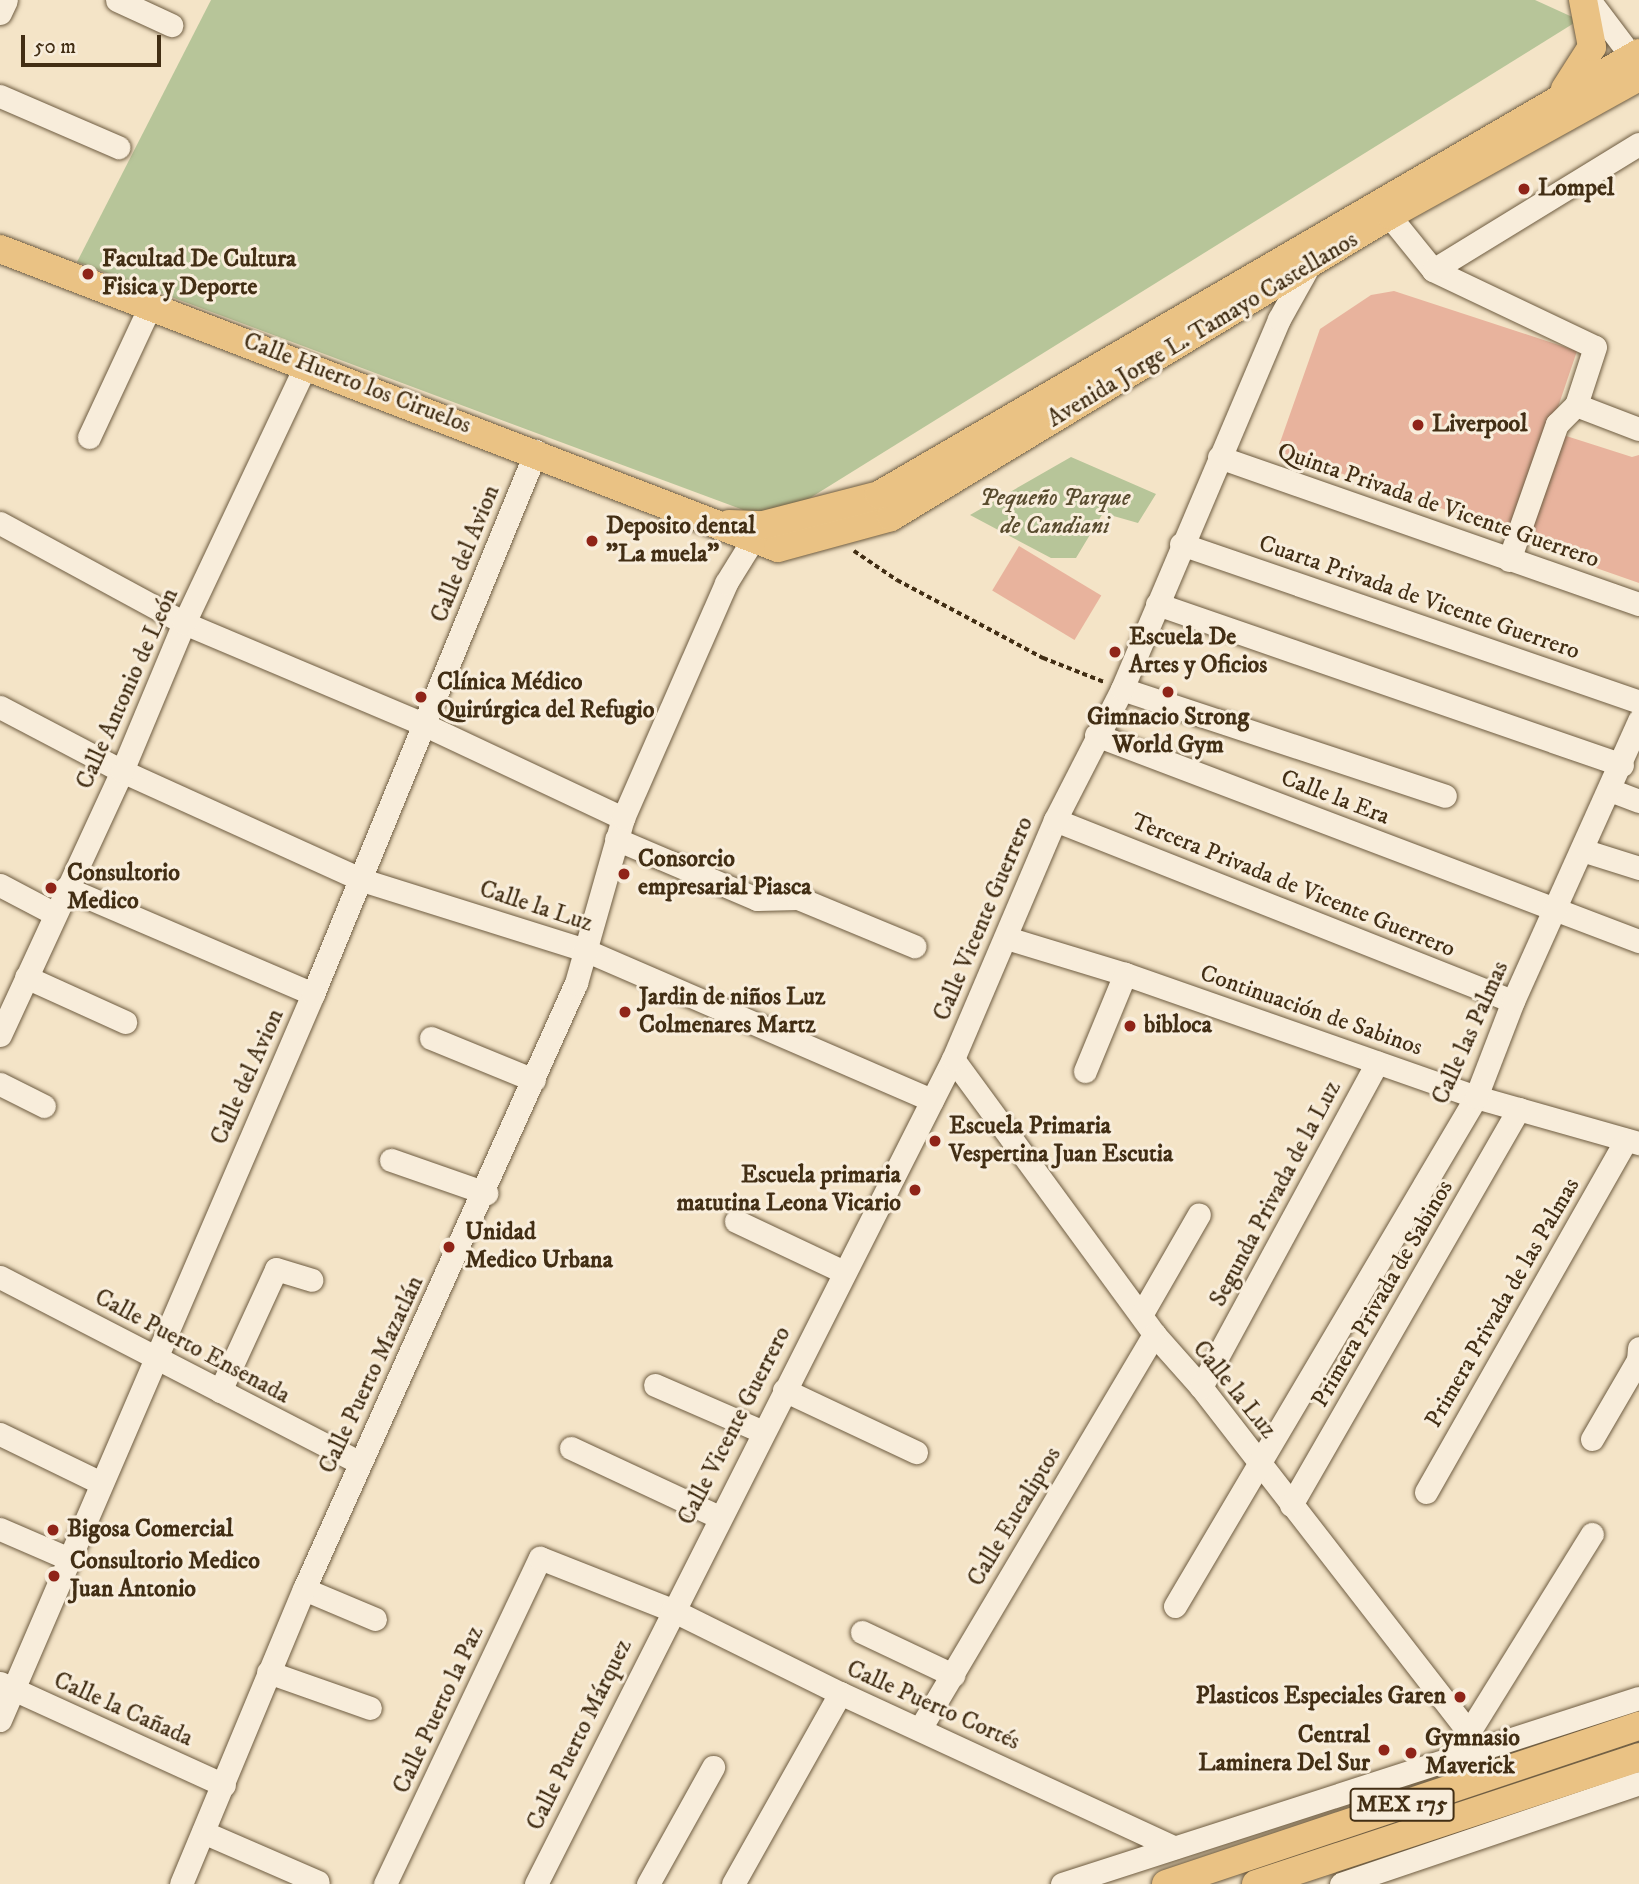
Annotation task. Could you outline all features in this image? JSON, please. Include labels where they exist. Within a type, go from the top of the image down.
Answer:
[{"type":"main road","points":[[1561,94],[1585,64],[1592,47],[1586,0]]},
{"type":"main road","name":"Avenida Jorge L. Tamayo Castellanos","points":[[759,533],[879,495],[1067,398],[1310,267],[1384,209],[1561,94],[1638,63]]},
{"type":"main road","name":"Avenida Jorge L. Tamayo Castellanos","points":[[759,533],[778,548],[891,517],[1067,398],[1318,237],[1384,209],[1638,63]]},
{"type":"main road","name":"Calle Huerto los Ciruelos","points":[[0,249],[536,451],[713,523],[759,533]]},
{"type":"main road","name":"MEX 175","points":[[1166,1884],[1639,1726]]},
{"type":"main road","name":"MEX 175","points":[[1256,1884],[1639,1757]]},
{"type":"street","points":[[0,13],[6,0]]},
{"type":"street","points":[[117,0],[171,25]]},
{"type":"street","points":[[1586,0],[1638,63]]},
{"type":"street","points":[[0,96],[118,146]]},
{"type":"street","points":[[1433,270],[1639,144]]},
{"type":"street","points":[[1384,209],[1433,270],[1595,347],[1576,405],[1557,424],[1508,559]]},
{"type":"street","name":"Calle Vicente Guerrero","points":[[672,1610],[842,1271],[953,1059],[1007,938],[1055,820],[1096,735],[1122,689],[1181,544],[1279,319],[1310,267],[1318,237]]},
{"type":"street","points":[[89,437],[150,306]]},
{"type":"street","name":"Calle Antonio de León","points":[[0,1035],[122,772],[184,623],[306,365]]},
{"type":"street","points":[[1576,405],[1639,429]]},
{"type":"street","name":"Calle del Avion","points":[[0,1720],[7,1686],[101,1483],[313,995],[536,451]]},
{"type":"street","name":"Quinta Privada de Vicente Guerrero","points":[[1219,457],[1639,604]]},
{"type":"street","points":[[0,523],[184,623],[425,725],[757,899],[798,898],[914,946]]},
{"type":"street","name":"Calle Puerto Mazatlán","points":[[183,1884],[304,1589],[486,1193],[576,983],[620,828],[726,583],[759,533]]},
{"type":"street","name":"Cuarta Privada de Vicente Guerrero","points":[[1181,544],[1639,702]]},
{"type":"street","points":[[1157,604],[1622,765]]},
{"type":"street","points":[[1122,689],[1445,796]]},
{"type":"street","name":"Calle la Luz","points":[[0,707],[122,772],[362,880],[585,950],[932,1100]]},
{"type":"street","name":"Calle la Era","points":[[1096,735],[1639,941]]},
{"type":"street","name":"Calle las Palmas","points":[[1175,1606],[1257,1461],[1476,1097],[1513,1001],[1636,735]]},
{"type":"street","points":[[1610,790],[1639,801]]},
{"type":"street","name":"Tercera Privada de Vicente Guerrero","points":[[1055,820],[1513,1001]]},
{"type":"street","points":[[1582,850],[1639,869]]},
{"type":"street","points":[[0,885],[55,914]]},
{"type":"street","points":[[66,888],[313,995]]},
{"type":"street","name":"Continuación de Sabinos","points":[[1007,938],[1125,974],[1476,1097],[1632,1141]]},
{"type":"street","points":[[1085,1071],[1125,974]]},
{"type":"street","points":[[26,977],[125,1022]]},
{"type":"street","points":[[431,1038],[534,1080]]},
{"type":"street","name":"Calle la Luz","points":[[953,1059],[1154,1334],[1201,1387],[1474,1741]]},
{"type":"street","name":"Segunda Privada de la Luz","points":[[1201,1387],[1377,1063]]},
{"type":"street","points":[[0,1084],[44,1106]]},
{"type":"street","name":"Primera Privada de Sabinos","points":[[1291,1504],[1519,1109]]},
{"type":"street","name":"Primera Privada de las Palmas","points":[[1426,1492],[1632,1141]]},
{"type":"street","points":[[391,1160],[486,1193]]},
{"type":"street","points":[[1141,1315],[1199,1214]]},
{"type":"street","points":[[736,1221],[842,1271]]},
{"type":"street","points":[[220,1391],[276,1269],[311,1280]]},
{"type":"street","name":"Calle Puerto Ensenada","points":[[0,1277],[360,1463]]},
{"type":"street","name":"Calle Eucaliptos","points":[[921,1727],[1154,1334]]},
{"type":"street","points":[[1592,1439],[1638,1360],[1639,1348]]},
{"type":"street","points":[[655,1385],[763,1432]]},
{"type":"street","points":[[784,1390],[916,1452]]},
{"type":"street","points":[[0,1434],[101,1483]]},
{"type":"street","points":[[571,1448],[719,1517]]},
{"type":"street","points":[[0,1529],[67,1558]]},
{"type":"street","points":[[1474,1741],[1592,1534]]},
{"type":"street","name":"Calle Puerto Cortés","points":[[540,1558],[672,1610],[840,1693],[921,1727],[1174,1847]]},
{"type":"street","name":"Calle Puerto la Paz","points":[[385,1884],[540,1558]]},
{"type":"street","points":[[304,1589],[375,1619]]},
{"type":"street","name":"Calle Puerto Márquez","points":[[536,1884],[672,1610]]},
{"type":"street","points":[[862,1632],[953,1675]]},
{"type":"street","points":[[268,1672],[370,1708]]},
{"type":"street","name":"Calle la Cañada","points":[[7,1686],[223,1785]]},
{"type":"street","points":[[733,1884],[840,1693]]},
{"type":"street","points":[[1062,1884],[1474,1741],[1639,1699]]},
{"type":"street","points":[[648,1884],[713,1767]]},
{"type":"street","points":[[1340,1884],[1639,1783]]},
{"type":"street","points":[[204,1832],[318,1882]]},
{"type":"path","points":[[830,534],[897,580],[1031,652],[1122,689]]},
{"type":"green space","points":[[211,0],[1535,0],[1579,20],[773,521],[77,262]]},
{"type":"green space","name":"Pequeño Parque de Candiani","points":[[1071,457],[1156,494],[1138,523],[1103,513],[1076,558],[1051,558],[970,515]]},
{"type":"building","name":"Liverpool","points":[[1394,291],[1577,351],[1515,534],[1277,451],[1320,329],[1371,295]]},
{"type":"building","points":[[1560,434],[1632,457],[1639,455],[1639,583],[1522,542]]},
{"type":"building","points":[[1019,546],[1101,595],[1075,640],[992,591]]},
{"type":"place","name":"Lompel","points":[[1524,189]]},
{"type":"place","name":"Facultad De Cultura Fisica y Deporte","points":[[88,274]]},
{"type":"place","name":"Liverpool","points":[[1418,425]]},
{"type":"place","name":"Deposito dental \"La muela\"","points":[[592,541]]},
{"type":"place","name":"Escuela De Artes y Oficios","points":[[1115,652]]},
{"type":"place","name":"Gimnacio Strong World Gym","points":[[1168,692]]},
{"type":"place","name":"Clínica Médico Quirúrgica del Refugio","points":[[421,697]]},
{"type":"place","name":"Consorcio empresarial Piasca","points":[[624,874]]},
{"type":"place","name":"Consultorio Medico","points":[[51,888]]},
{"type":"place","name":"Jardin de niños Luz Colmenares Martz","points":[[625,1012]]},
{"type":"place","name":"bibloca","points":[[1130,1026]]},
{"type":"place","name":"Escuela Primaria Vespertina Juan Escutia","points":[[935,1141]]},
{"type":"place","name":"Escuela primaria matutina Leona Vicario","points":[[915,1190]]},
{"type":"place","name":"Unidad Medico Urbana","points":[[449,1247]]},
{"type":"place","name":"Bigosa Comercial","points":[[53,1530]]},
{"type":"place","name":"Consultorio Medico Juan Antonio","points":[[54,1576]]},
{"type":"place","name":"Plasticos Especiales Garen","points":[[1460,1697]]},
{"type":"place","name":"Central Laminera Del Sur","points":[[1384,1750]]},
{"type":"place","name":"Gymnasio Maverick","points":[[1411,1753]]}]
